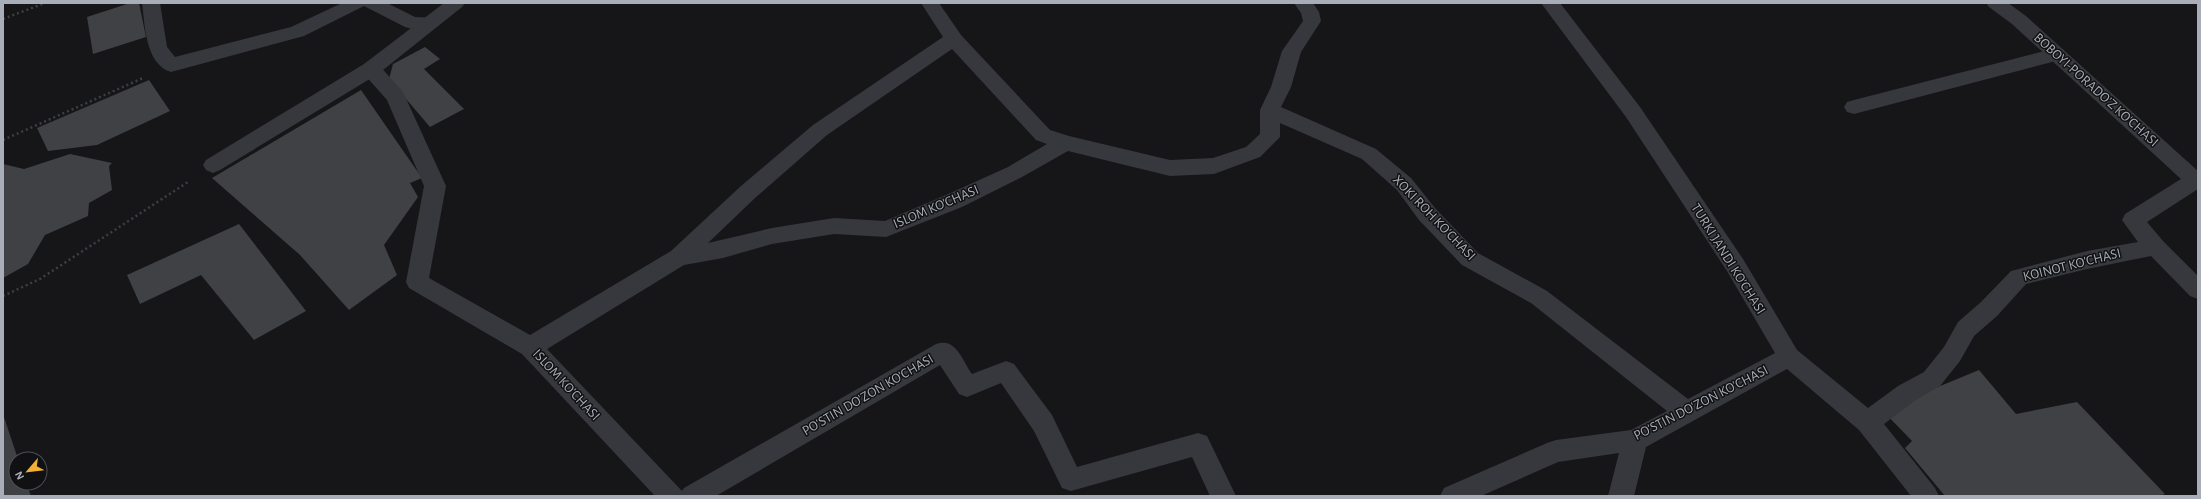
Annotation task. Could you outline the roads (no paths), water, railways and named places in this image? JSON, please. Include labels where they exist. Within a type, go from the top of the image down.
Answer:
[{"type":"street","points":[[151,3],[158,48],[171,65],[297,32],[357,3]]},
{"type":"street","points":[[372,3],[412,23],[432,22]]},
{"type":"street","points":[[213,165],[371,69],[456,3]]},
{"type":"street","points":[[930,3],[954,39],[1043,135],[1066,143],[1170,168],[1214,166],[1253,152],[1270,137],[1270,110],[1281,87],[1292,51],[1312,21],[1310,12],[1303,3]]},
{"type":"street","name":"TURKI JANDI KO'CHASI","points":[[1550,3],[1633,112],[1735,265],[1789,357],[1868,422],[1926,496]]},
{"type":"street","name":"BOBOYI-PORADO'Z KO'CHASI","points":[[1995,3],[2017,12],[2056,54],[2197,179]]},
{"type":"street","name":"ISLOM KO'CHASI","points":[[672,496],[530,347],[679,257],[748,192],[820,130],[954,39]]},
{"type":"street","points":[[1854,107],[2056,54]]},
{"type":"street","points":[[371,69],[396,97],[435,186],[417,282],[530,347]]},
{"type":"street","name":"XOKI ROH KO'CHASI","points":[[1270,110],[1369,154],[1404,184],[1427,214],[1470,259],[1540,297],[1686,412]]},
{"type":"street","name":"ISLOM KO'CHASI","points":[[679,257],[723,249],[772,236],[834,226],[886,229],[948,203],[1015,172],[1066,143]]},
{"type":"street","points":[[2197,179],[2133,220],[2154,247],[2198,290]]},
{"type":"street","name":"KOINOT KO'CHASI","points":[[1868,422],[1906,393],[1932,379],[1952,354],[1966,329],[2019,277],[2087,260],[2154,247]]},
{"type":"street","name":"PO'STIN DO'ZON KO'CHASI","points":[[693,496],[944,351],[967,387],[1006,371],[1043,423],[1071,480],[1198,444],[1223,496]]},
{"type":"street","name":"PO'STIN DO'ZON KO'CHASI","points":[[1454,496],[1556,451],[1635,440],[1789,357]]},
{"type":"street","points":[[1621,496],[1635,440]]}]
